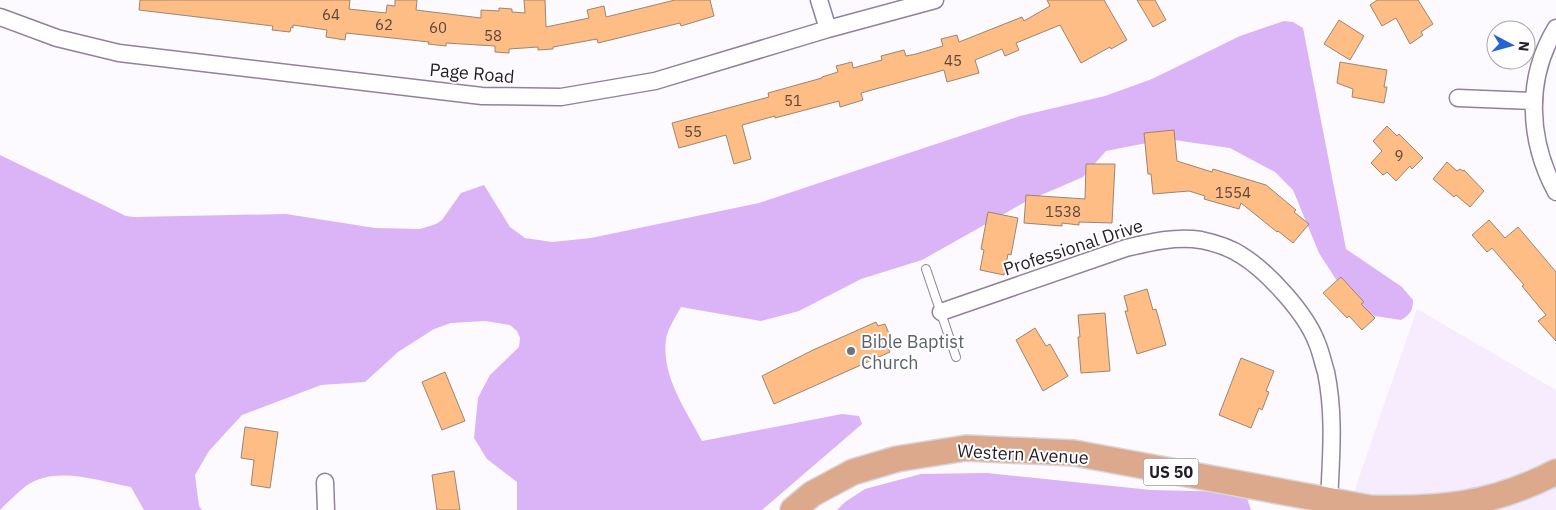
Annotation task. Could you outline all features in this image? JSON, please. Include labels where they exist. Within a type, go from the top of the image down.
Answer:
[{"type":"main road","name":"Western Avenue","points":[[793,510],[812,494],[853,472],[897,459],[966,448],[1074,453],[1329,502],[1370,508],[1448,508],[1485,500],[1531,484],[1556,472]]},
{"type":"street","points":[[819,0],[828,29]]},
{"type":"street","name":"Page Road","points":[[0,17],[58,38],[119,53],[482,96],[560,97],[655,81],[828,29],[935,0]]},
{"type":"street","points":[[1556,28],[1541,59],[1533,102],[1534,128],[1541,157],[1556,192]]},
{"type":"street","points":[[1458,98],[1533,102]]},
{"type":"street","name":"Professional Drive","points":[[941,312],[1126,248],[1155,241],[1178,238],[1222,245],[1240,254],[1261,270],[1301,314],[1317,342],[1326,373],[1331,406],[1332,440],[1329,502]]},
{"type":"street","points":[[325,482],[326,510]]},
{"type":"lane","points":[[926,269],[956,357]]},
{"type":"shaded area","points":[[1284,21],[1293,22],[1303,28],[1346,249],[1402,287],[1413,300],[1410,312],[1401,320],[1375,316],[1368,312],[1339,284],[1319,253],[1293,190],[1275,172],[1230,148],[1167,139],[1106,151],[1083,177],[1025,202],[922,260],[861,279],[799,311],[761,321],[681,307],[670,326],[666,339],[665,353],[667,366],[682,405],[702,441],[842,414],[859,416],[862,424],[762,510],[517,510],[517,482],[487,459],[474,438],[478,398],[490,375],[519,347],[520,338],[517,331],[510,325],[485,321],[451,323],[434,329],[398,352],[365,382],[321,385],[242,415],[209,451],[195,475],[199,506],[202,510],[144,510],[131,487],[77,476],[50,476],[26,486],[0,510],[0,155],[126,216],[286,214],[375,228],[420,229],[442,220],[461,193],[484,185],[510,227],[525,238],[552,242],[591,238],[759,203],[1020,116],[1105,96],[1152,79],[1240,36]]},
{"type":"shaded area","points":[[1417,309],[1556,390],[1556,510],[1393,510],[1352,498]]},
{"type":"shaded area","points":[[987,473],[1151,490],[1236,492],[1247,498],[1251,510],[837,510],[845,502],[865,489],[921,474]]},
{"type":"building","points":[[140,0],[350,0],[349,9],[386,13],[387,5],[395,6],[395,0],[417,0],[416,10],[481,18],[481,10],[499,11],[499,8],[525,13],[524,0],[545,0],[546,27],[589,18],[587,10],[604,6],[606,17],[675,0],[710,0],[714,16],[681,26],[680,23],[598,43],[597,39],[553,47],[553,49],[538,50],[538,47],[509,49],[509,53],[495,52],[495,46],[446,43],[446,46],[428,44],[429,42],[346,33],[345,40],[326,37],[327,30],[293,25],[290,32],[272,30],[273,26],[139,10]]},
{"type":"building","points":[[1047,0],[1104,0],[1127,40],[1081,63],[1060,25],[1016,43],[1019,50],[1005,56],[1002,49],[975,60],[979,73],[947,82],[944,70],[861,93],[863,100],[840,107],[839,101],[742,125],[751,159],[734,164],[726,135],[679,148],[672,123],[769,97],[768,93],[838,72],[836,66],[852,62],[853,68],[882,60],[881,56],[904,50],[906,56],[916,54],[943,46],[941,39],[957,35],[959,42],[1022,17],[1024,21],[1050,6]]},
{"type":"building","points":[[1137,0],[1155,0],[1166,20],[1153,27]]},
{"type":"building","points":[[1377,0],[1418,0],[1433,24],[1421,32],[1423,35],[1410,44],[1396,18],[1382,26],[1370,5]]},
{"type":"building","points":[[1339,20],[1364,36],[1350,60],[1324,44]]},
{"type":"building","points":[[1340,62],[1387,70],[1384,87],[1387,87],[1384,103],[1352,97],[1353,89],[1337,83]]},
{"type":"building","points":[[1387,126],[1397,136],[1399,134],[1423,158],[1412,169],[1410,166],[1396,181],[1387,172],[1383,175],[1371,163],[1382,151],[1373,141]]},
{"type":"building","points":[[1174,130],[1177,161],[1212,172],[1213,169],[1266,185],[1296,210],[1294,212],[1309,224],[1293,243],[1241,203],[1239,209],[1204,199],[1205,196],[1189,191],[1153,194],[1151,174],[1148,174],[1144,133]]},
{"type":"building","points":[[1447,162],[1457,171],[1460,169],[1464,170],[1484,191],[1470,207],[1456,195],[1454,197],[1433,179]]},
{"type":"building","points":[[1086,164],[1115,164],[1112,223],[1079,222],[1079,225],[1062,223],[1062,226],[1024,223],[1026,195],[1085,199]]},
{"type":"building","points":[[988,212],[1018,218],[1011,255],[1008,254],[1004,275],[980,270],[984,250],[981,249]]},
{"type":"building","points":[[1489,220],[1505,238],[1518,227],[1556,272],[1556,341],[1538,321],[1546,315],[1522,286],[1524,285],[1492,248],[1487,252],[1472,235]]},
{"type":"building","points":[[1341,277],[1364,302],[1361,304],[1375,318],[1362,330],[1349,316],[1347,318],[1323,293]]},
{"type":"building","points":[[1147,289],[1153,310],[1156,309],[1166,345],[1137,354],[1125,311],[1128,311],[1124,296]]},
{"type":"building","points":[[1105,313],[1110,371],[1081,373],[1078,315]]},
{"type":"building","points":[[876,322],[878,326],[885,324],[893,343],[887,346],[890,352],[774,404],[762,376],[813,350]]},
{"type":"building","points":[[1035,328],[1046,346],[1050,344],[1068,376],[1043,391],[1016,340]]},
{"type":"building","points":[[1241,358],[1274,371],[1266,391],[1269,392],[1262,410],[1259,408],[1251,428],[1219,415]]},
{"type":"building","points":[[445,372],[465,421],[442,430],[422,382]]},
{"type":"building","points":[[245,427],[278,432],[270,488],[251,485],[254,460],[241,458]]},
{"type":"building","points":[[454,471],[460,510],[437,510],[432,475]]},
{"type":"place","name":"Bible Baptist Church","points":[[851,351]]}]
